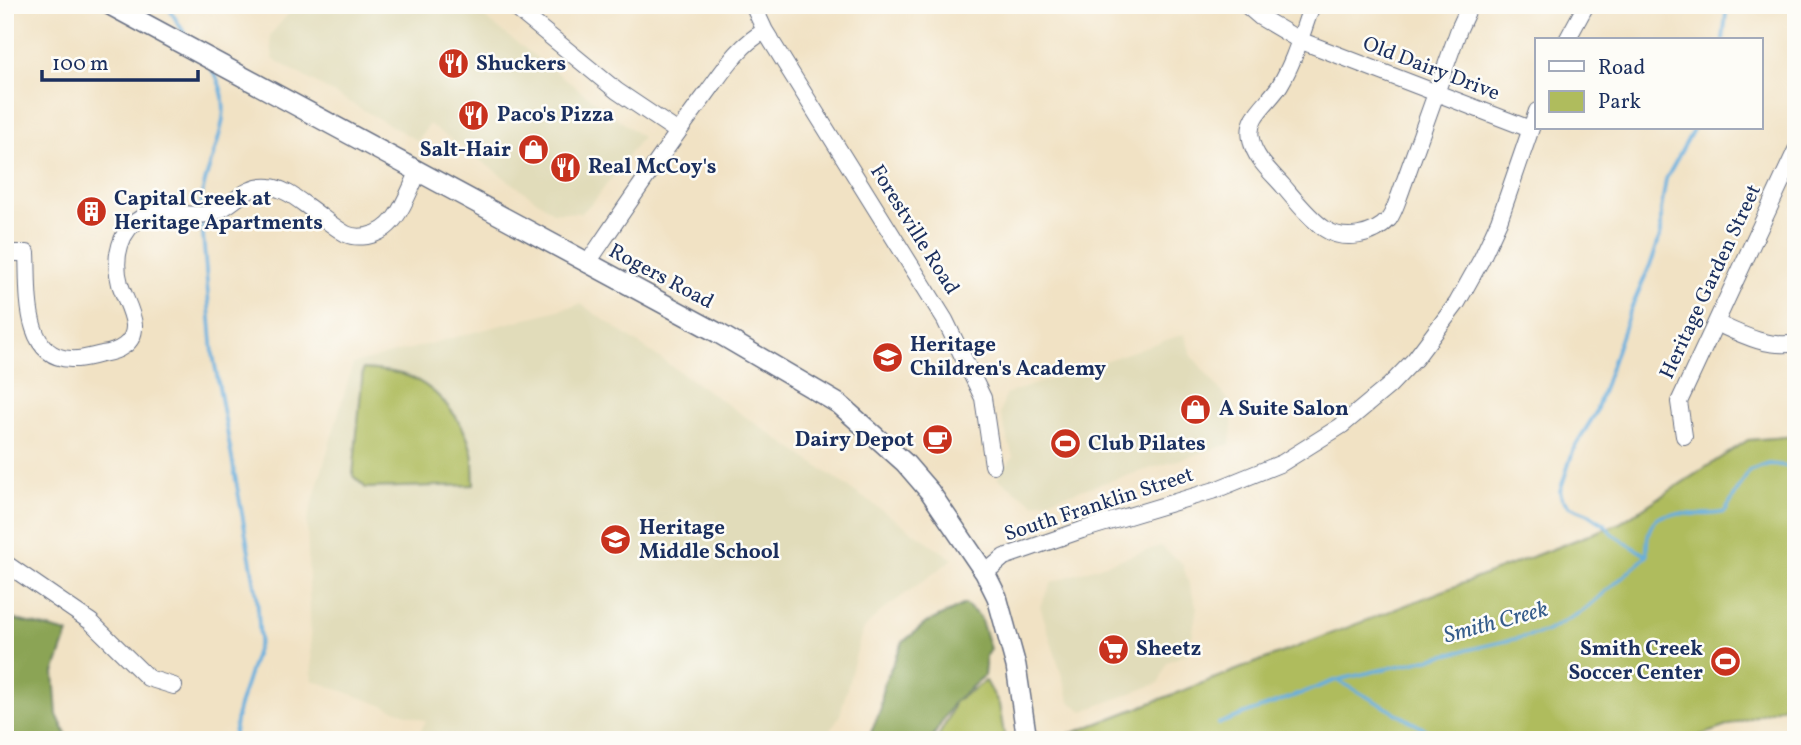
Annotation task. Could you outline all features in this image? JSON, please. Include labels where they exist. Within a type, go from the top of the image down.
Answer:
[{"type":"main road","name":"Rogers Road","points":[[110,5],[718,333],[839,404],[905,463],[930,492],[985,573],[997,597],[1008,634],[1018,674],[1027,740]]},
{"type":"street","points":[[512,5],[617,92],[678,132]]},
{"type":"street","name":"Forestville Road","points":[[753,5],[765,31],[945,320],[983,398],[993,465]]},
{"type":"street","name":"Old Dairy Drive","points":[[1246,5],[1260,17],[1299,40],[1530,129]]},
{"type":"street","points":[[1312,5],[1291,63],[1279,86],[1251,123],[1250,139],[1258,158],[1309,214],[1325,229],[1340,236],[1361,235],[1377,229],[1389,218],[1470,5]]},
{"type":"street","points":[[1568,38],[1586,5]]},
{"type":"street","points":[[587,264],[678,132],[748,40],[765,31]]},
{"type":"street","name":"South Franklin Street","points":[[985,573],[1004,557],[1245,479],[1282,463],[1340,426],[1389,386],[1415,359],[1457,303],[1499,221],[1535,116]]},
{"type":"street","name":"Heritage Garden Street","points":[[1684,436],[1679,402],[1796,150]]},
{"type":"street","points":[[5,253],[27,253],[32,322],[39,342],[46,350],[57,358],[73,360],[116,352],[123,348],[131,336],[134,325],[119,282],[117,266],[120,242],[129,228],[141,218],[158,211],[206,215],[218,212],[256,187],[271,187],[299,200],[349,236],[362,237],[377,234],[388,227],[399,212],[418,173]]},
{"type":"street","points":[[1716,323],[1753,340],[1796,344]]},
{"type":"street","points":[[5,563],[91,622],[149,678],[174,686]]},
{"type":"shaded area","points":[[296,5],[472,5],[491,23],[642,137],[595,200],[581,213],[553,212],[429,124],[418,141],[273,59],[270,35]]},
{"type":"shaded area","name":"Heritage Middle School","points":[[581,304],[953,559],[879,613],[862,631],[840,715],[824,740],[415,740],[426,721],[312,680],[307,521],[353,364]]},
{"type":"shaded area","points":[[1184,334],[1192,356],[1234,407],[1230,444],[1035,504],[997,478],[1013,457],[1000,413],[1006,394]]},
{"type":"shaded area","points":[[1160,546],[1182,563],[1197,608],[1189,653],[1167,662],[1159,683],[1083,711],[1070,702],[1040,606],[1052,582]]},
{"type":"green space","points":[[363,369],[396,373],[413,379],[425,385],[446,404],[468,440],[473,456],[474,485],[366,488],[353,476]]},
{"type":"green space","points":[[1796,436],[1796,702],[1687,740],[1054,740],[1620,523],[1748,440]]},
{"type":"green space","points":[[965,604],[980,617],[990,649],[986,656],[984,676],[954,702],[931,740],[868,740],[881,708],[883,685],[903,642],[926,623]]},
{"type":"green space","points":[[5,617],[68,633],[54,673],[57,715],[69,740],[5,740]]},
{"type":"green space","points":[[986,681],[999,704],[1005,740],[936,740],[955,701]]},
{"type":"waterway","points":[[167,5],[186,36]]},
{"type":"waterway","points":[[1723,38],[1727,5]]},
{"type":"waterway","points":[[201,206],[203,189],[223,121],[221,87],[212,70]]},
{"type":"waterway","points":[[1647,556],[1612,534],[1605,525],[1589,514],[1569,506],[1562,499],[1560,491],[1574,448],[1595,414],[1628,316],[1653,258],[1661,233],[1661,210],[1666,179],[1693,130]]},
{"type":"waterway","points":[[202,223],[213,354],[257,596],[260,640],[238,709],[233,740]]},
{"type":"waterway","name":"Smith Creek","points":[[1647,556],[1648,536],[1652,524],[1660,517],[1670,514],[1725,512],[1749,471],[1769,464],[1796,467]]},
{"type":"waterway","name":"Smith Creek","points":[[1218,724],[1337,680],[1545,632],[1583,611],[1647,556]]},
{"type":"waterway","points":[[1339,681],[1444,740]]},
{"type":"place","name":"Shuckers","points":[[453,64]]},
{"type":"place","name":"Paco's Pizza","points":[[474,115]]},
{"type":"place","name":"Salt-Hair","points":[[534,150]]},
{"type":"place","name":"Real McCoy's","points":[[565,167]]},
{"type":"place","name":"Capital Creek at Heritage Apartments","points":[[91,211]]},
{"type":"place","name":"Heritage Children's Academy","points":[[887,357]]},
{"type":"place","name":"A Suite Salon","points":[[1196,409]]},
{"type":"place","name":"Dairy Depot","points":[[937,440]]},
{"type":"place","name":"Club Pilates","points":[[1065,444]]},
{"type":"place","name":"Heritage Middle School","points":[[616,540]]},
{"type":"place","name":"Sheetz","points":[[1113,649]]},
{"type":"place","name":"Smith Creek Soccer Center","points":[[1726,661]]}]
